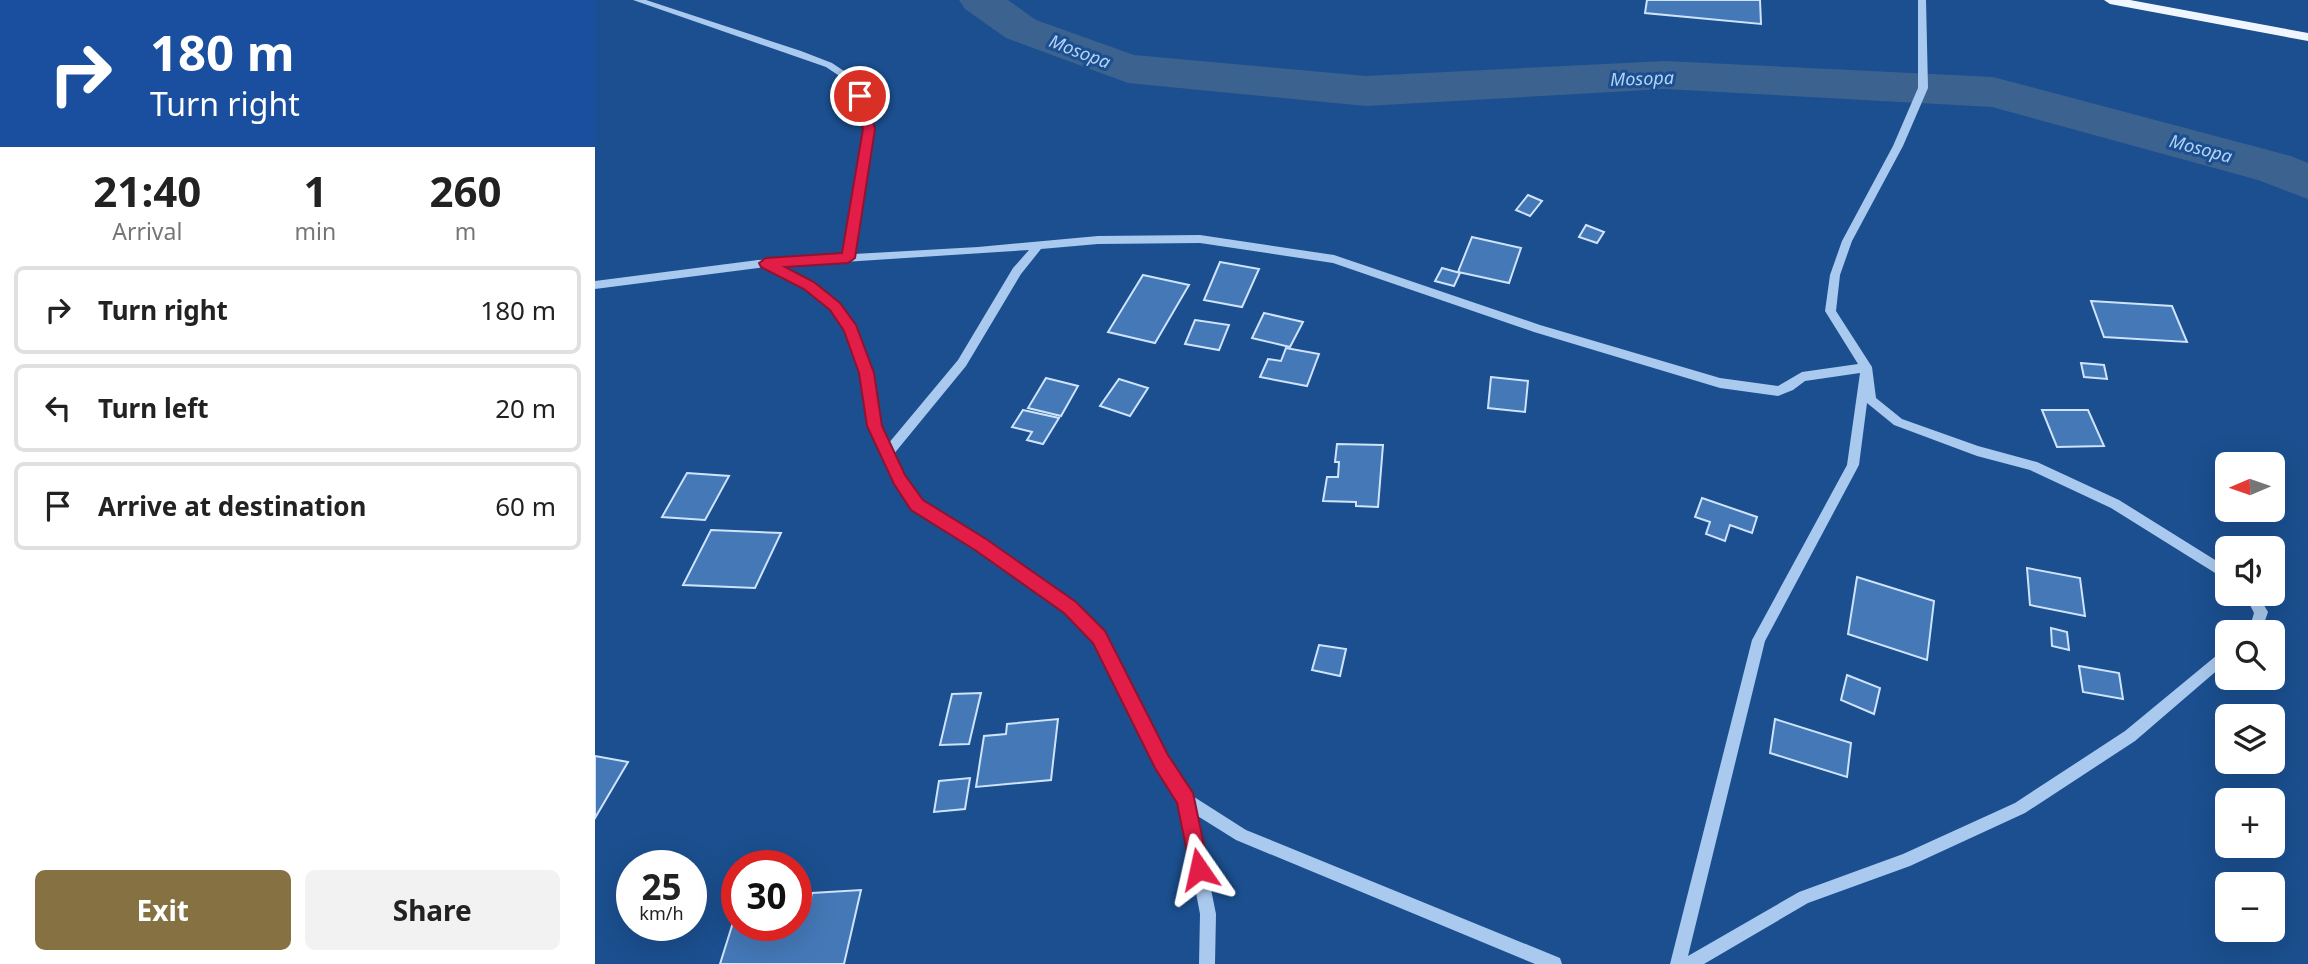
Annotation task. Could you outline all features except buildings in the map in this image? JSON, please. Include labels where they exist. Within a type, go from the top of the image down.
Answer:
[{"type":"main road","points":[[2110,0],[2308,37]]},
{"type":"street","points":[[637,0],[798,53],[829,65],[847,77],[860,96],[869,129],[848,258]]},
{"type":"street","points":[[1921,0],[1923,88],[1898,146],[1847,241],[1835,275],[1830,311],[1866,367],[1871,400],[1898,422],[1977,451],[2033,466],[2115,504],[2215,567]]},
{"type":"street","points":[[595,285],[766,263],[1098,240],[1200,239],[1334,259],[1538,329],[1720,383],[1762,391],[1789,387],[1802,377],[1866,367]]},
{"type":"street","points":[[887,454],[962,363],[1007,287],[1038,246]]},
{"type":"street","points":[[766,263],[809,285],[835,307],[851,329],[867,373],[874,426],[899,480],[917,505],[981,545],[1070,607],[1099,637],[1161,762],[1186,800],[1208,914],[1207,964]]},
{"type":"street","points":[[1678,964],[1759,640],[1853,465],[1866,367]]},
{"type":"street","points":[[1689,964],[1804,897],[1905,861],[2021,808],[2130,736],[2215,663]]},
{"type":"street","points":[[1186,800],[1241,835],[1554,964]]},
{"type":"waterway","name":"Mosopa","points":[[980,0],[1021,29],[1128,69],[1366,91],[1665,75],[1993,92],[2274,168],[2308,182]]},
{"type":"route","points":[[860,96],[869,129],[848,258],[766,263],[809,285],[835,307],[851,329],[867,373],[874,426],[899,480],[917,505],[981,545],[1070,607],[1099,637],[1161,762],[1186,800],[1199,869]]}]
